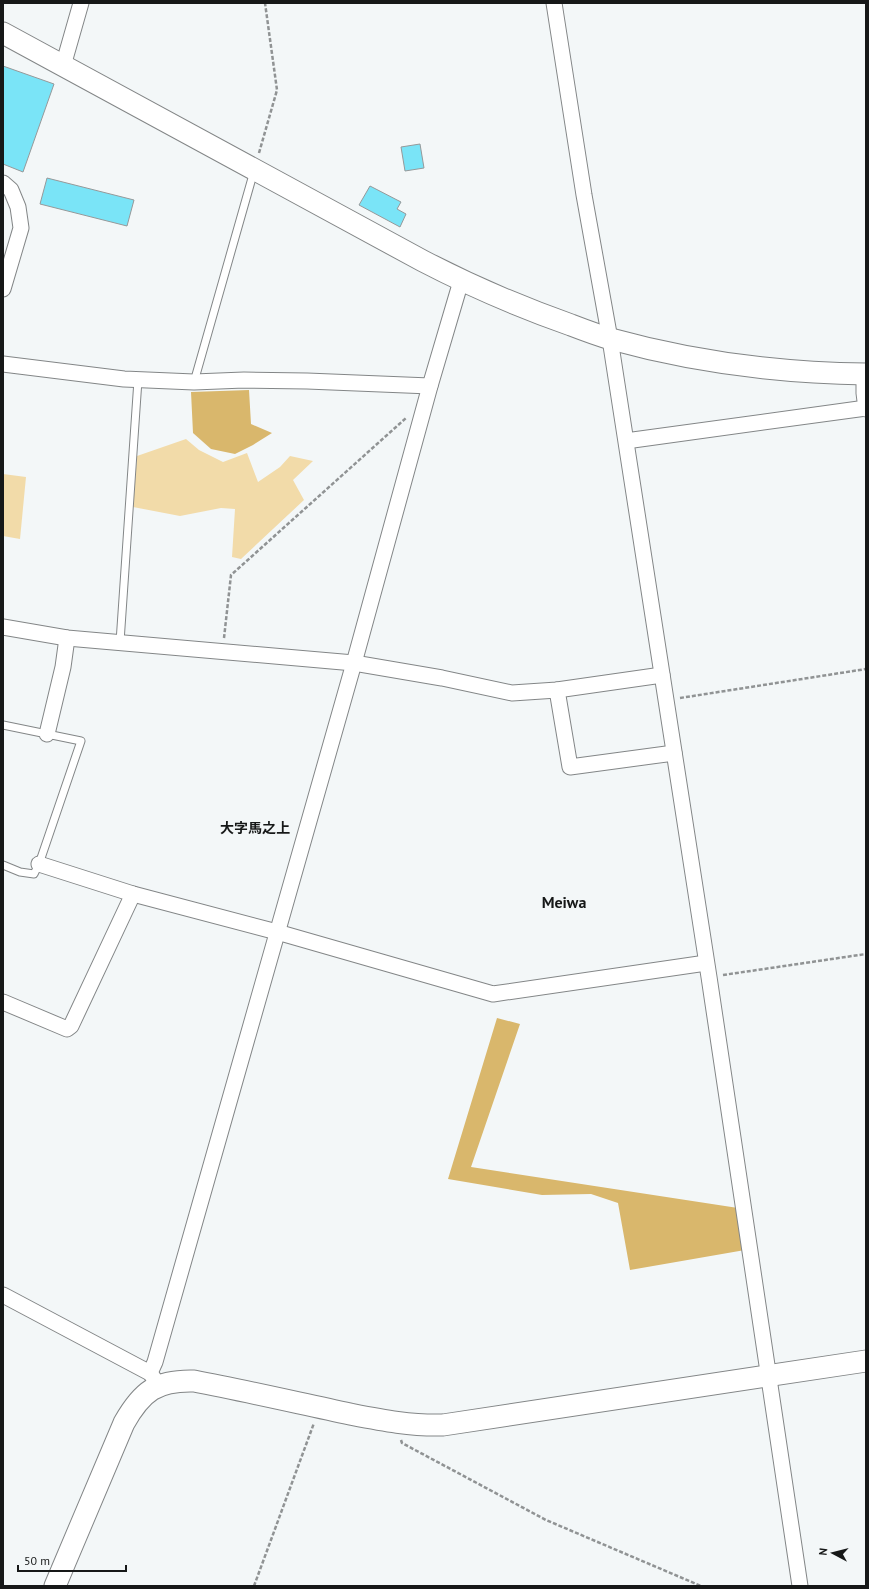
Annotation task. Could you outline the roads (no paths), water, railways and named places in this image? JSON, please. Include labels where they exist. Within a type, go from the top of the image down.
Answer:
[{"type":"street","points":[[63,66],[81,3]]},
{"type":"street","points":[[554,3],[584,196],[610,339],[800,1586]]},
{"type":"street","points":[[3,33],[255,168],[461,281],[537,313],[610,339],[724,363],[799,371],[865,374],[864,393],[866,409],[633,440]]},
{"type":"street","points":[[3,183],[11,190],[18,207],[21,228],[3,289]]},
{"type":"street","points":[[55,1586],[124,1423],[131,1411],[149,1391],[155,1379],[155,1362],[354,663],[428,393],[461,281]]},
{"type":"street","points":[[3,364],[138,380],[194,382],[292,380],[428,393]]},
{"type":"street","points":[[3,627],[67,638],[223,650],[354,663],[442,678],[512,693],[557,690],[662,675]]},
{"type":"street","points":[[47,734],[63,667],[67,638]]},
{"type":"street","points":[[557,690],[570,767],[674,753]]},
{"type":"street","points":[[39,864],[133,894],[277,932],[493,994],[707,970]]},
{"type":"street","points":[[3,1002],[68,1029],[71,1026],[133,894]]},
{"type":"street","points":[[3,1295],[155,1379],[171,1382],[194,1382],[319,1408],[394,1422],[426,1426],[443,1425],[866,1361]]},
{"type":"lane","points":[[194,382],[255,168]]},
{"type":"lane","points":[[120,642],[138,380]]},
{"type":"lane","points":[[3,725],[81,741],[39,864],[34,874],[20,872],[3,865]]},
{"type":"district","name":"大字馬之上","points":[[255,828]]},
{"type":"district","name":"Meiwa","points":[[564,902]]}]
